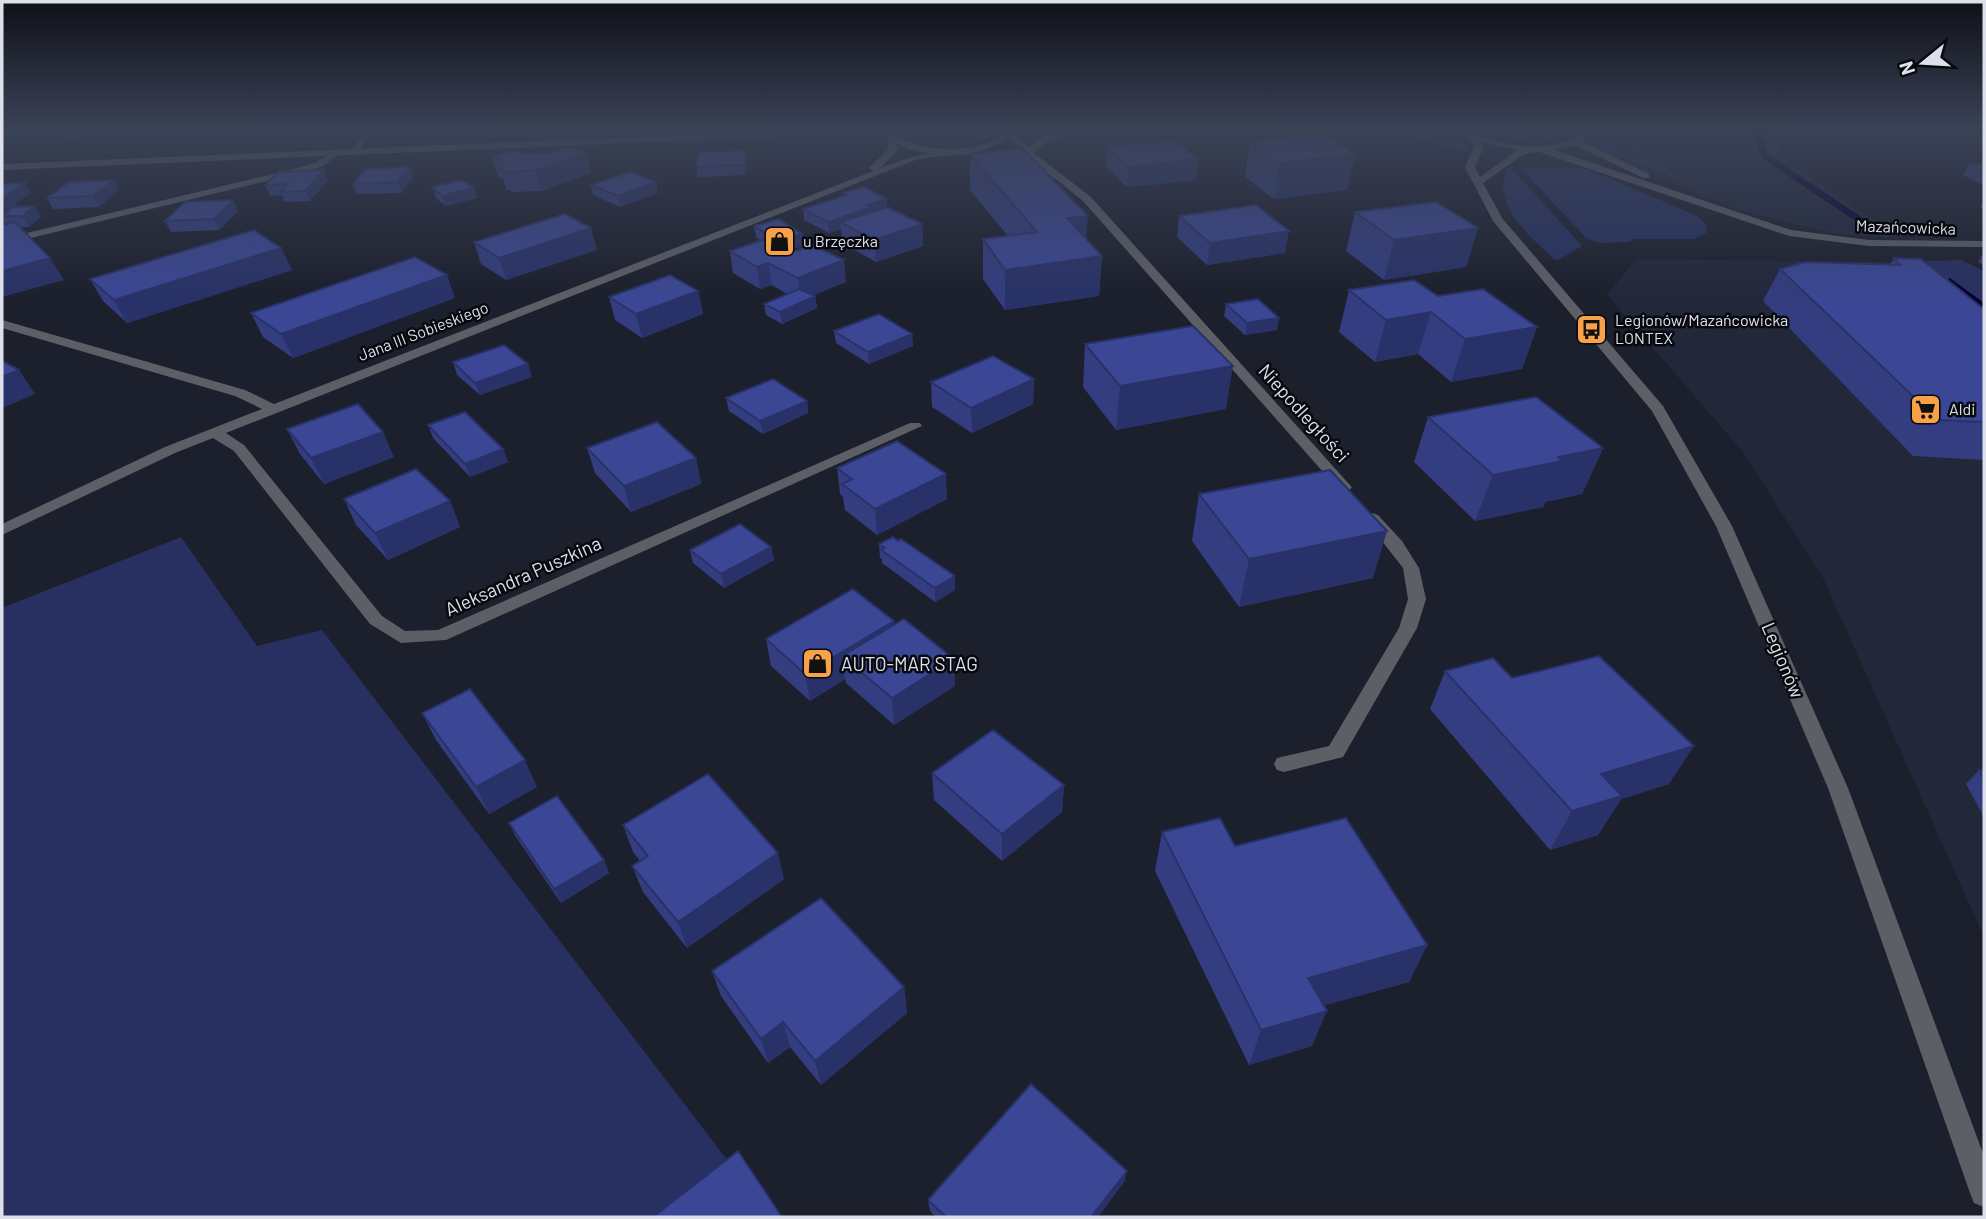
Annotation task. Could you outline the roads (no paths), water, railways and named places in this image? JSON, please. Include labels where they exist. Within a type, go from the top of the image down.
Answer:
[{"type":"street","points":[[2,242],[239,185]]},
{"type":"street","name":"Jana III Sobieskiego","points":[[2,530],[170,450],[843,185]]},
{"type":"street","name":"Niepodległości","points":[[1069,185],[1087,198],[1396,545],[1410,568],[1417,599],[1408,628],[1336,752],[1284,764]]},
{"type":"street","name":"Legionów","points":[[1480,185],[1497,219],[1658,409],[1724,526],[1838,788],[1984,1193]]},
{"type":"street","name":"Mazańcowicka","points":[[1648,185],[1789,233],[1869,243],[1984,244]]},
{"type":"street","name":"Mazańcowicka","points":[[1658,185],[1667,191]]},
{"type":"street","points":[[2,324],[240,393],[272,409]]},
{"type":"street","name":"Aleksandra Puszkina","points":[[214,432],[239,448],[376,620],[401,637],[440,636],[915,426]]},
{"type":"waterway","points":[[1808,185],[1869,226]]},
{"type":"waterway","points":[[1950,281],[1984,308]]},
{"type":"place","name":"u Brzęczka","points":[[780,241]]},
{"type":"place","name":"Legionów/Mazańcowicka LONTEX","points":[[1592,329]]},
{"type":"place","name":"Aldi","points":[[1926,409]]},
{"type":"place","name":"AUTO-MAR STAG","points":[[818,664]]}]
